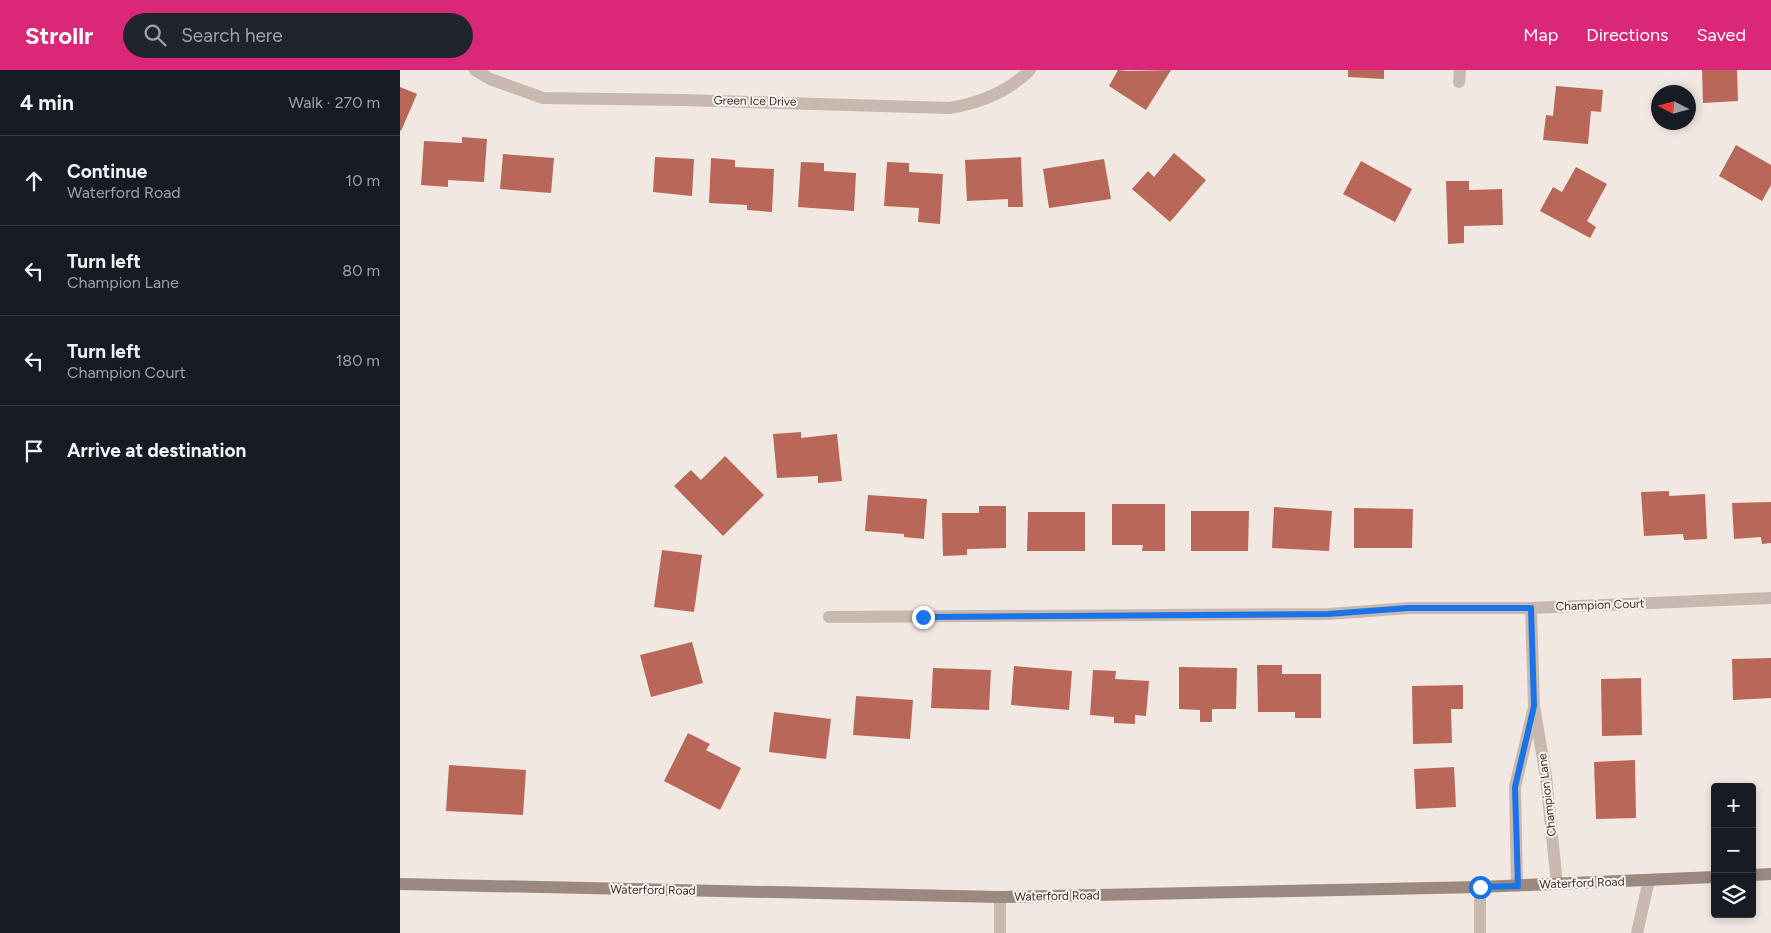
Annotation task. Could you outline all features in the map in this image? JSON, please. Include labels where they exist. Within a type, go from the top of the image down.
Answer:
[{"type":"main road","points":[[1756,875],[1771,874]]},
{"type":"main road","name":"Waterford Road","points":[[400,884],[1000,897],[1518,886],[1711,877]]},
{"type":"street","name":"Green Ice Drive","points":[[475,70],[490,79],[542,98],[949,108],[994,96],[1019,81],[1030,70]]},
{"type":"street","name":"Champion Court","points":[[829,617],[1319,614],[1408,608],[1531,608],[1771,598]]},
{"type":"street","name":"Champion Lane","points":[[1531,608],[1534,706],[1546,777],[1557,884]]},
{"type":"street","name":"Champion Lane","points":[[1518,886],[1515,787],[1534,706]]},
{"type":"street","points":[[1637,933],[1649,880]]},
{"type":"street","points":[[1480,887],[1480,933]]},
{"type":"street","points":[[1000,897],[1000,933]]},
{"type":"building","points":[[1118,70],[1171,70],[1146,110],[1109,86]]},
{"type":"building","points":[[1348,70],[1384,70],[1384,79],[1348,77]]},
{"type":"building","points":[[1702,70],[1737,70],[1738,101],[1703,103]]},
{"type":"building","points":[[1556,86],[1603,90],[1601,112],[1591,111],[1588,144],[1543,140],[1546,115],[1553,116]]},
{"type":"building","points":[[400,87],[417,94],[401,131],[400,130]]},
{"type":"building","points":[[462,137],[487,139],[484,182],[448,180],[448,187],[421,185],[424,141],[462,143]]},
{"type":"building","points":[[1736,145],[1771,165],[1771,185],[1762,201],[1719,176]]},
{"type":"building","points":[[1174,153],[1206,180],[1170,222],[1132,189],[1148,171],[1154,177]]},
{"type":"building","points":[[503,154],[554,158],[551,193],[500,189]]},
{"type":"building","points":[[655,157],[694,159],[692,196],[653,192]]},
{"type":"building","points":[[1021,157],[1023,207],[1008,207],[1008,199],[967,201],[965,160]]},
{"type":"building","points":[[711,158],[735,160],[735,167],[774,169],[772,212],[747,210],[747,205],[709,203]]},
{"type":"building","points":[[1104,159],[1111,199],[1049,208],[1043,169]]},
{"type":"building","points":[[1361,161],[1412,189],[1395,222],[1343,194]]},
{"type":"building","points":[[801,162],[824,163],[824,171],[856,173],[854,211],[798,207]]},
{"type":"building","points":[[887,162],[909,163],[909,172],[943,174],[940,224],[918,222],[919,208],[884,206]]},
{"type":"building","points":[[1576,167],[1607,184],[1587,221],[1596,227],[1590,238],[1540,211],[1553,187],[1562,192]]},
{"type":"building","points":[[1446,181],[1469,181],[1469,190],[1502,189],[1503,225],[1464,226],[1464,243],[1448,244]]},
{"type":"building","points":[[801,432],[801,438],[837,434],[842,481],[818,483],[818,476],[777,478],[773,434]]},
{"type":"building","points":[[725,456],[764,495],[723,536],[674,486],[691,470],[701,480]]},
{"type":"building","points":[[1669,491],[1669,496],[1705,494],[1707,539],[1684,540],[1683,534],[1644,536],[1641,492]]},
{"type":"building","points":[[868,495],[927,499],[924,539],[904,537],[904,534],[865,531]]},
{"type":"building","points":[[1771,502],[1771,543],[1762,544],[1761,537],[1734,539],[1732,503]]},
{"type":"building","points":[[1112,504],[1165,504],[1165,551],[1142,551],[1143,545],[1112,545]]},
{"type":"building","points":[[979,506],[1006,506],[1006,548],[967,549],[967,555],[943,556],[942,513],[979,513]]},
{"type":"building","points":[[1274,507],[1332,511],[1329,551],[1272,548]]},
{"type":"building","points":[[1354,508],[1413,509],[1412,548],[1354,548]]},
{"type":"building","points":[[1191,511],[1249,511],[1248,551],[1191,551]]},
{"type":"building","points":[[1028,512],[1085,512],[1085,551],[1027,551]]},
{"type":"building","points":[[662,550],[702,555],[694,612],[654,607]]},
{"type":"building","points":[[692,642],[703,683],[651,697],[640,655]]},
{"type":"building","points":[[1771,658],[1771,698],[1733,700],[1732,659]]},
{"type":"building","points":[[1257,665],[1282,665],[1282,674],[1321,674],[1321,718],[1295,718],[1295,712],[1258,712]]},
{"type":"building","points":[[1014,666],[1072,671],[1069,710],[1011,705]]},
{"type":"building","points":[[1179,667],[1237,668],[1236,709],[1212,709],[1212,722],[1200,722],[1200,710],[1179,709]]},
{"type":"building","points":[[933,668],[991,670],[989,710],[931,708]]},
{"type":"building","points":[[1093,670],[1116,671],[1115,679],[1149,681],[1146,716],[1135,715],[1135,724],[1114,723],[1114,717],[1090,715]]},
{"type":"building","points":[[1641,678],[1642,735],[1602,736],[1601,679]]},
{"type":"building","points":[[1463,685],[1463,709],[1451,709],[1452,743],[1413,744],[1412,686]]},
{"type":"building","points":[[856,696],[913,700],[910,739],[853,735]]},
{"type":"building","points":[[774,712],[831,719],[826,759],[769,752]]},
{"type":"building","points":[[688,733],[710,744],[706,750],[741,768],[720,810],[664,781]]},
{"type":"building","points":[[1635,760],[1636,818],[1596,819],[1594,762]]},
{"type":"building","points":[[449,765],[526,770],[523,815],[446,811]]},
{"type":"building","points":[[1454,767],[1456,807],[1416,809],[1414,769]]},
{"type":"route","points":[[923,617],[1328,614],[1408,608],[1531,608],[1534,706],[1515,787],[1518,886],[1480,887]]}]
